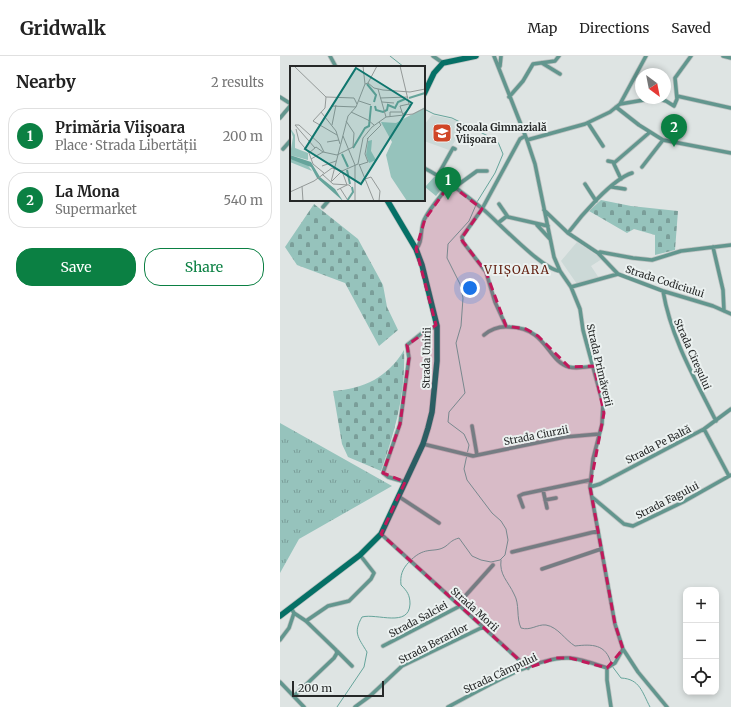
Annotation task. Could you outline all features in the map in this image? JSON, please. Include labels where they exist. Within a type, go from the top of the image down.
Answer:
[{"type":"main road","points":[[425,92],[442,60],[476,56]]},
{"type":"main road","name":"Strada Unirii","points":[[280,616],[292,610],[360,555],[381,534],[423,444],[432,412],[437,361],[437,326],[422,264],[416,249],[388,201]]},
{"type":"street","points":[[330,56],[335,66]]},
{"type":"street","points":[[434,56],[442,60]]},
{"type":"street","name":"Strada Primăverii","points":[[494,56],[535,164],[551,240],[560,271],[571,287],[580,309],[583,330],[594,366],[603,404],[602,424],[590,480],[590,487],[614,624],[623,649],[638,672],[667,707]]},
{"type":"street","points":[[500,69],[501,56]]},
{"type":"street","points":[[509,97],[523,81],[533,64],[555,61],[559,56]]},
{"type":"street","points":[[527,140],[555,134],[588,123],[610,112],[620,104],[646,56]]},
{"type":"street","points":[[620,104],[656,98],[666,101],[673,106],[676,104],[677,96],[675,78],[691,56]]},
{"type":"street","points":[[722,56],[731,58]]},
{"type":"street","points":[[542,63],[560,74]]},
{"type":"street","points":[[677,96],[731,108]]},
{"type":"street","points":[[280,97],[290,104]]},
{"type":"street","points":[[280,118],[290,106]]},
{"type":"street","points":[[616,107],[663,140],[731,153]]},
{"type":"street","points":[[588,123],[603,146]]},
{"type":"street","points":[[608,161],[614,162],[631,150],[650,132]]},
{"type":"street","points":[[506,326],[495,302],[486,272],[462,240],[462,237],[481,208],[520,139],[525,136]]},
{"type":"street","points":[[642,167],[663,140]]},
{"type":"street","points":[[283,150],[290,141]]},
{"type":"street","points":[[438,175],[453,148],[455,149]]},
{"type":"street","points":[[614,162],[621,179]]},
{"type":"street","points":[[425,168],[438,175],[481,208],[537,259],[560,271]]},
{"type":"street","points":[[455,187],[477,171],[487,171]]},
{"type":"street","points":[[568,233],[586,210],[621,179],[632,173]]},
{"type":"street","points":[[416,249],[419,245],[420,230],[425,219],[450,184]]},
{"type":"street","points":[[585,184],[596,201]]},
{"type":"street","points":[[612,187],[625,189]]},
{"type":"street","points":[[323,207],[328,201]]},
{"type":"street","points":[[499,204],[507,216],[548,226]]},
{"type":"street","name":"Strada Codiciului","points":[[544,210],[568,233],[598,253],[618,274],[663,291],[713,306],[731,314]]},
{"type":"street","points":[[498,223],[507,216]]},
{"type":"street","points":[[537,224],[551,240]]},
{"type":"street","points":[[598,253],[600,252],[652,260],[681,251],[731,245]]},
{"type":"street","points":[[714,247],[723,290],[724,311]]},
{"type":"street","points":[[571,287],[618,274]]},
{"type":"street","name":"Strada Cireșului","points":[[663,291],[668,319],[675,337],[716,421]]},
{"type":"street","points":[[405,482],[388,477],[383,473],[400,424],[409,358],[407,345],[422,333],[437,326]]},
{"type":"street","points":[[484,335],[493,330],[506,326],[526,329],[538,336],[560,361],[569,367],[594,366]]},
{"type":"street","name":"Strada Pe Baltă","points":[[590,487],[600,484],[704,429],[731,409]]},
{"type":"street","points":[[472,426],[477,455]]},
{"type":"street","points":[[704,429],[730,476]]},
{"type":"street","name":"Strada Ciurzii","points":[[423,444],[471,456],[565,437],[599,434]]},
{"type":"street","name":"Strada Fagului","points":[[592,498],[624,524],[633,526],[683,502],[730,476]]},
{"type":"street","points":[[523,507],[520,495],[590,480]]},
{"type":"street","points":[[543,490],[547,508]]},
{"type":"street","points":[[398,496],[439,523]]},
{"type":"street","points":[[546,500],[556,498]]},
{"type":"street","points":[[512,552],[598,531]]},
{"type":"street","name":"Strada Morii","points":[[381,534],[528,668]]},
{"type":"street","points":[[542,569],[601,549]]},
{"type":"street","points":[[306,621],[328,606],[349,601],[371,579],[374,573],[360,555]]},
{"type":"street","name":"Strada Salciei","points":[[384,646],[459,605],[493,566]]},
{"type":"street","points":[[280,640],[289,628],[292,610],[306,621],[352,666]]},
{"type":"street","name":"Strada Berarilor","points":[[355,707],[370,696],[402,666],[483,627]]},
{"type":"street","points":[[611,707],[607,680],[610,666],[623,649]]},
{"type":"street","points":[[294,696],[334,658],[337,653],[336,650]]},
{"type":"street","name":"Strada Câmpului","points":[[448,707],[528,668],[556,658],[570,658],[610,666]]},
{"type":"street","points":[[280,682],[304,707]]},
{"type":"highlighted area","points":[[450,184],[482,209],[461,239],[486,272],[506,326],[526,329],[538,336],[569,367],[594,366],[604,413],[590,487],[615,624],[623,649],[607,668],[570,658],[556,658],[528,668],[381,534],[405,482],[383,473],[400,424],[409,358],[407,345],[436,325],[416,249],[425,219]]},
{"type":"shaded area","name":"Şcoala Gimnazială Viişoara","points":[[432,115],[456,120],[465,126],[449,150],[425,141],[425,124]]},
{"type":"shaded area","points":[[577,242],[602,259],[591,266],[599,278],[577,284],[561,261]]},
{"type":"green space","points":[[435,124],[449,132],[446,138],[432,130]]},
{"type":"green space","points":[[435,176],[445,184],[436,196],[425,187]]},
{"type":"green space","points":[[601,200],[631,206],[678,211],[675,250],[655,255],[655,235],[634,229],[627,233],[589,211]]},
{"type":"green space","points":[[314,204],[358,239],[383,285],[387,307],[398,330],[379,346],[345,283],[297,265],[285,247]]},
{"type":"green space","points":[[404,350],[401,397],[391,441],[381,471],[348,457],[342,444],[333,391],[355,388],[374,380],[391,368]]},
{"type":"green space","points":[[280,423],[392,486],[299,539],[280,573]]},
{"type":"waterway","points":[[390,56],[403,66]]},
{"type":"waterway","points":[[425,110],[434,114],[452,118],[498,142],[503,154],[495,173],[477,202]]},
{"type":"waterway","points":[[411,560],[416,555],[426,551],[442,548],[453,540],[459,538],[472,556],[491,562],[500,560],[505,555],[508,540],[506,529],[501,521],[492,513],[467,480],[464,469],[469,445],[464,434],[448,422],[449,412],[465,393],[456,343],[461,326],[463,298],[460,284],[447,258],[448,244],[469,221],[476,205]]},
{"type":"waterway","points":[[501,560],[501,570],[504,578],[512,589],[516,598],[521,628],[528,629],[543,625],[550,626],[575,646],[593,645],[602,649],[606,652],[611,663]]},
{"type":"waterway","points":[[337,707],[364,667],[367,652],[359,639],[357,631],[362,617],[398,618],[404,616],[408,611],[410,604],[409,596],[401,585],[401,576],[403,570],[409,562]]},
{"type":"waterway","points":[[612,666],[621,678],[632,681],[640,687],[650,707]]},
{"type":"place","name":"Şcoala Gimnazială Viişoara","points":[[442,133]]},
{"type":"place","name":"La Mona","points":[[674,147]]},
{"type":"place","name":"Primăria Viişoara","points":[[448,200]]},
{"type":"district","name":"VIIȘOARA","points":[[517,270]]}]
